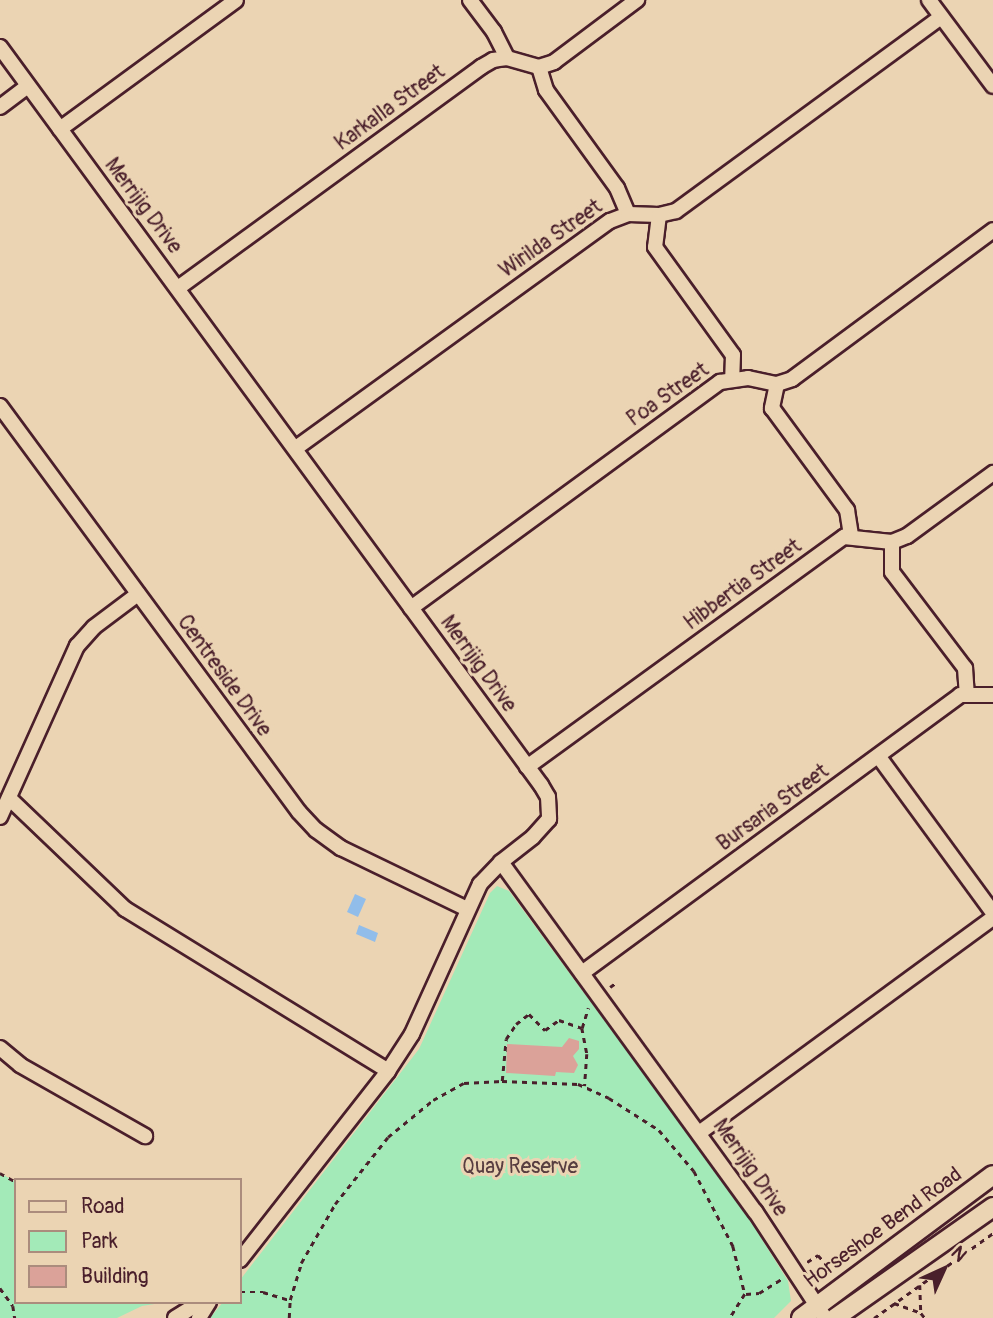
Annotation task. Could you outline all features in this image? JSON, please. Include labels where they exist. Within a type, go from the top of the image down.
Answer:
[{"type":"street","points":[[60,129],[236,0]]},
{"type":"street","points":[[470,0],[494,32],[507,58],[539,67],[554,62],[637,0]]},
{"type":"street","points":[[929,0],[993,86]]},
{"type":"street","name":"Wirilda Street","points":[[296,448],[610,221],[628,214],[659,215],[676,211],[941,17]]},
{"type":"street","name":"Merrijig Drive","points":[[0,47],[296,448],[548,797],[549,819],[501,862],[699,1132],[773,1236],[821,1311]]},
{"type":"street","name":"Karkalla Street","points":[[178,288],[481,67],[493,60],[507,58]]},
{"type":"street","points":[[539,67],[546,90],[617,188],[628,214]]},
{"type":"street","points":[[0,107],[28,86]]},
{"type":"street","points":[[659,215],[654,247],[733,355],[732,378]]},
{"type":"street","points":[[993,230],[792,379],[777,384],[772,408],[847,510],[851,536],[892,542],[907,536],[993,473]]},
{"type":"street","name":"Poa Street","points":[[411,608],[720,382],[732,378],[777,384]]},
{"type":"street","name":"Centreside Drive","points":[[2,412],[299,812],[316,830],[341,848],[467,909]]},
{"type":"street","name":"Hibbertia Street","points":[[527,767],[844,537],[851,536]]},
{"type":"street","points":[[892,542],[892,572],[965,668],[967,694],[993,695]]},
{"type":"street","points":[[0,817],[76,646],[94,627],[138,594]]},
{"type":"street","name":"Bursaria Street","points":[[582,973],[960,695],[967,694]]},
{"type":"street","points":[[699,1132],[993,916],[879,757]]},
{"type":"street","points":[[9,798],[125,909],[388,1070]]},
{"type":"street","points":[[242,1257],[388,1070],[412,1034],[467,909],[485,877],[501,862]]},
{"type":"street","points":[[0,1048],[20,1065],[145,1136]]},
{"type":"street","name":"Horseshoe Bend Road","points":[[801,1318],[821,1311],[993,1175]]},
{"type":"street","points":[[835,1318],[993,1207]]},
{"type":"street","points":[[175,1318],[198,1304]]},
{"type":"path","points":[[502,1081],[506,1040],[516,1024],[529,1014],[545,1030],[559,1020],[582,1028],[587,1054],[585,1086]]},
{"type":"path","points":[[289,1318],[290,1300],[301,1263],[335,1205],[388,1137],[433,1100],[464,1083],[502,1081],[585,1086],[659,1130],[694,1171],[721,1221],[736,1258],[745,1294],[730,1318]]},
{"type":"path","points":[[874,1318],[993,1233]]},
{"type":"path","points":[[920,1284],[922,1313],[925,1318]]},
{"type":"path","points":[[0,1288],[13,1306],[15,1318]]},
{"type":"path","points":[[242,1292],[263,1292],[290,1300]]},
{"type":"path","points":[[894,1303],[922,1313]]},
{"type":"green space","name":"Quay Reserve","points":[[497,886],[509,891],[743,1209],[788,1281],[791,1301],[774,1318],[210,1318],[221,1304],[242,1304],[242,1277],[419,1049],[490,893]]},
{"type":"green space","points":[[0,1173],[14,1181],[14,1304],[154,1304],[142,1306],[117,1318],[0,1318]]},
{"type":"water","points":[[355,894],[366,899],[358,917],[347,912]]},
{"type":"water","points":[[359,925],[378,933],[375,942],[356,934]]},
{"type":"building","points":[[569,1038],[579,1041],[579,1049],[573,1056],[578,1065],[574,1073],[556,1072],[555,1076],[506,1073],[507,1044],[562,1047]]}]
